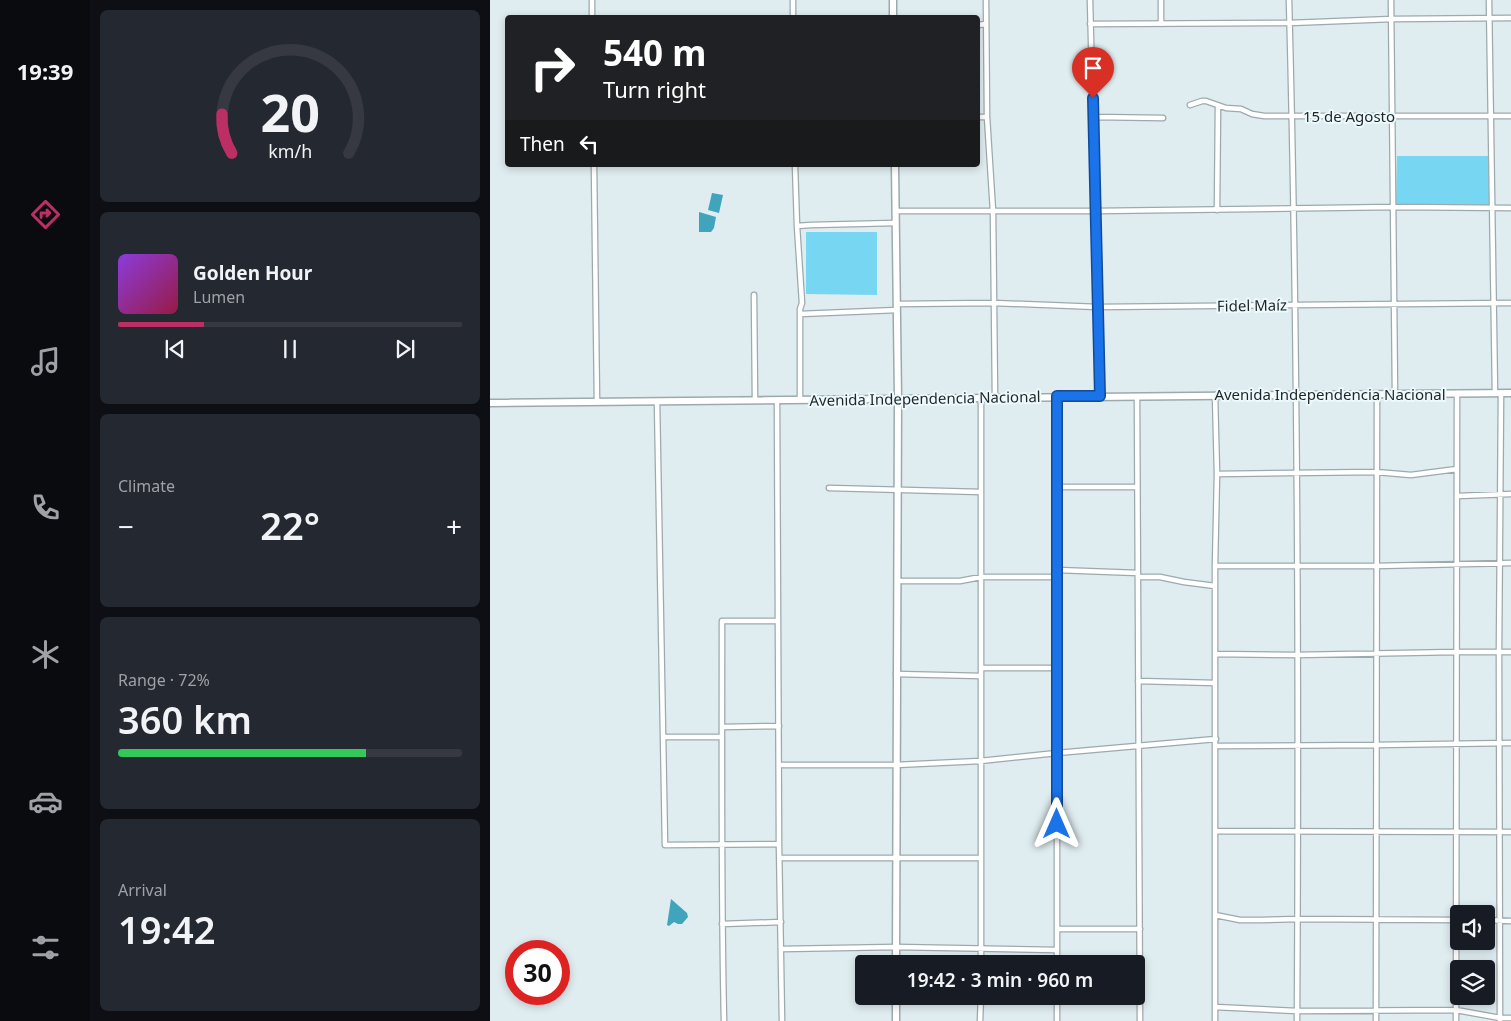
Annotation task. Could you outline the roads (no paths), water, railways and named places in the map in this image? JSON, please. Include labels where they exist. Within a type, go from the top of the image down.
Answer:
[{"type":"main road","points":[[893,0],[893,15]]},
{"type":"main road","points":[[895,167],[898,398],[896,955]]},
{"type":"main road","name":"Avenida Independencia Nacional","points":[[490,403],[1511,393]]},
{"type":"main road","points":[[896,1005],[896,1021]]},
{"type":"street","points":[[592,0],[592,15]]},
{"type":"street","points":[[793,0],[794,15]]},
{"type":"street","points":[[986,0],[987,117],[993,212],[995,397]]},
{"type":"street","points":[[1090,0],[1100,396]]},
{"type":"street","points":[[1161,0],[1161,24]]},
{"type":"street","points":[[1289,0],[1295,208],[1298,474],[1297,1021]]},
{"type":"street","points":[[1392,0],[1395,394]]},
{"type":"street","points":[[1489,0],[1494,303],[1500,495],[1500,1019]]},
{"type":"street","points":[[1090,24],[1290,23],[1392,19],[1511,18]]},
{"type":"street","points":[[980,24],[986,24]]},
{"type":"street","name":"15 de Agosto","points":[[1190,105],[1202,101],[1264,116],[1511,116]]},
{"type":"street","points":[[1217,210],[1218,106]]},
{"type":"street","points":[[980,117],[987,117]]},
{"type":"street","points":[[1094,117],[1163,118]]},
{"type":"street","points":[[594,167],[597,402]]},
{"type":"street","points":[[795,167],[802,303],[800,314],[800,399]]},
{"type":"street","points":[[895,211],[1096,212],[1394,207],[1511,208]]},
{"type":"street","points":[[797,226],[896,223]]},
{"type":"street","points":[[754,295],[755,400]]},
{"type":"street","name":"Fidel Maíz","points":[[800,314],[994,303],[1098,307],[1511,303]]},
{"type":"street","points":[[1457,393],[1457,905]]},
{"type":"street","points":[[1376,1021],[1377,394]]},
{"type":"street","points":[[1215,395],[1217,474],[1215,566],[1216,1021]]},
{"type":"street","points":[[1057,396],[1057,955]]},
{"type":"street","points":[[1137,396],[1140,1021]]},
{"type":"street","points":[[981,397],[981,955]]},
{"type":"street","points":[[777,400],[779,844],[782,1021]]},
{"type":"street","points":[[657,401],[664,844],[779,844]]},
{"type":"street","points":[[1217,474],[1376,472],[1411,475],[1457,468]]},
{"type":"street","points":[[1057,487],[1138,487]]},
{"type":"street","points":[[829,488],[981,492]]},
{"type":"street","points":[[1457,496],[1511,494]]},
{"type":"street","points":[[1215,566],[1376,566],[1511,563]]},
{"type":"street","points":[[1057,570],[1160,577],[1215,586]]},
{"type":"street","points":[[897,581],[960,582],[981,577],[1057,577]]},
{"type":"street","points":[[724,1021],[722,924],[722,621],[778,621]]},
{"type":"street","points":[[1216,654],[1297,655],[1511,652]]},
{"type":"street","points":[[981,668],[1057,668]]},
{"type":"street","points":[[896,674],[981,676]]},
{"type":"street","points":[[1138,681],[1216,683]]},
{"type":"street","points":[[722,727],[779,726]]},
{"type":"street","points":[[663,737],[722,737]]},
{"type":"street","points":[[779,765],[896,765],[980,761],[1057,752],[1216,739]]},
{"type":"street","points":[[1216,746],[1511,743]]},
{"type":"street","points":[[1216,831],[1511,832]]},
{"type":"street","points":[[780,858],[981,858]]},
{"type":"street","points":[[1216,915],[1240,920],[1450,920]]},
{"type":"street","points":[[1495,921],[1511,921]]},
{"type":"street","points":[[722,924],[781,922]]},
{"type":"street","points":[[1057,929],[1140,929]]},
{"type":"street","points":[[782,949],[896,947],[1057,950]]},
{"type":"street","points":[[1456,1021],[1457,950]]},
{"type":"street","points":[[980,1021],[981,1005]]},
{"type":"street","points":[[1057,1005],[1057,1021]]},
{"type":"street","points":[[1216,1008],[1297,1011],[1456,1010],[1500,1019],[1511,1018]]}]
